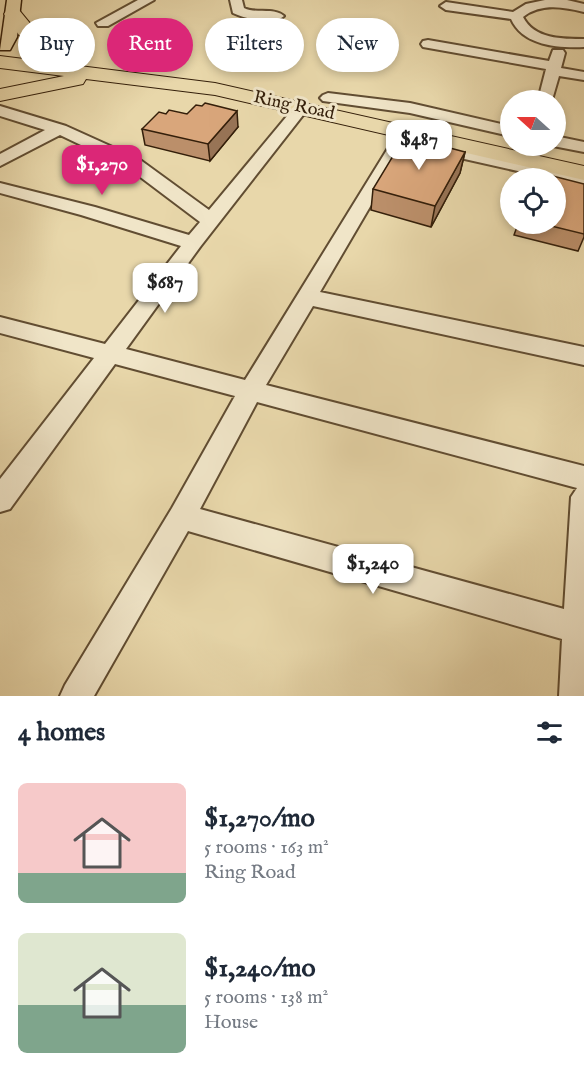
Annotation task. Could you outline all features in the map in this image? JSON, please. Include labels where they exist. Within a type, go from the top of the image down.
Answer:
[{"type":"highway","name":"Ring Road","points":[[1,51],[18,53]]},
{"type":"highway","name":"Ring Road","points":[[1,51],[100,75],[215,89],[302,107],[328,105],[500,139]]},
{"type":"highway","name":"Ring Road","points":[[95,60],[247,81],[328,105],[584,173]]},
{"type":"highway","points":[[0,95],[100,75]]},
{"type":"highway","points":[[566,154],[584,158]]},
{"type":"main road","points":[[1,51],[9,37],[13,7]]},
{"type":"street","points":[[104,23],[148,0]]},
{"type":"street","points":[[236,0],[238,10],[248,15],[278,16]]},
{"type":"street","points":[[446,6],[516,16],[528,7],[551,3],[566,2],[584,8]]},
{"type":"street","points":[[516,16],[522,28],[531,34],[560,42],[584,43]]},
{"type":"street","points":[[548,90],[560,42]]},
{"type":"street","points":[[428,44],[584,76]]},
{"type":"street","points":[[328,105],[410,108],[500,128]]},
{"type":"street","points":[[328,105],[401,140],[584,182]]},
{"type":"street","points":[[1,498],[193,243],[302,107]]},
{"type":"street","points":[[0,111],[60,129],[133,163],[211,221]]},
{"type":"street","points":[[0,161],[22,147],[60,129]]},
{"type":"street","points":[[76,696],[182,517],[250,390],[401,140]]},
{"type":"street","points":[[566,143],[584,147]]},
{"type":"street","points":[[0,188],[88,211],[193,243]]},
{"type":"street","points":[[307,297],[584,356]]},
{"type":"street","points":[[0,325],[584,478]]},
{"type":"street","points":[[575,696],[584,497]]},
{"type":"street","points":[[182,517],[578,628]]},
{"type":"building","points":[[205,103],[237,111],[208,144],[142,129],[159,112],[166,114],[169,110],[187,114],[196,105],[202,106]]},
{"type":"building","points":[[405,136],[465,152],[435,206],[373,189]]},
{"type":"building","points":[[566,179],[584,184],[584,234],[566,230]]}]
